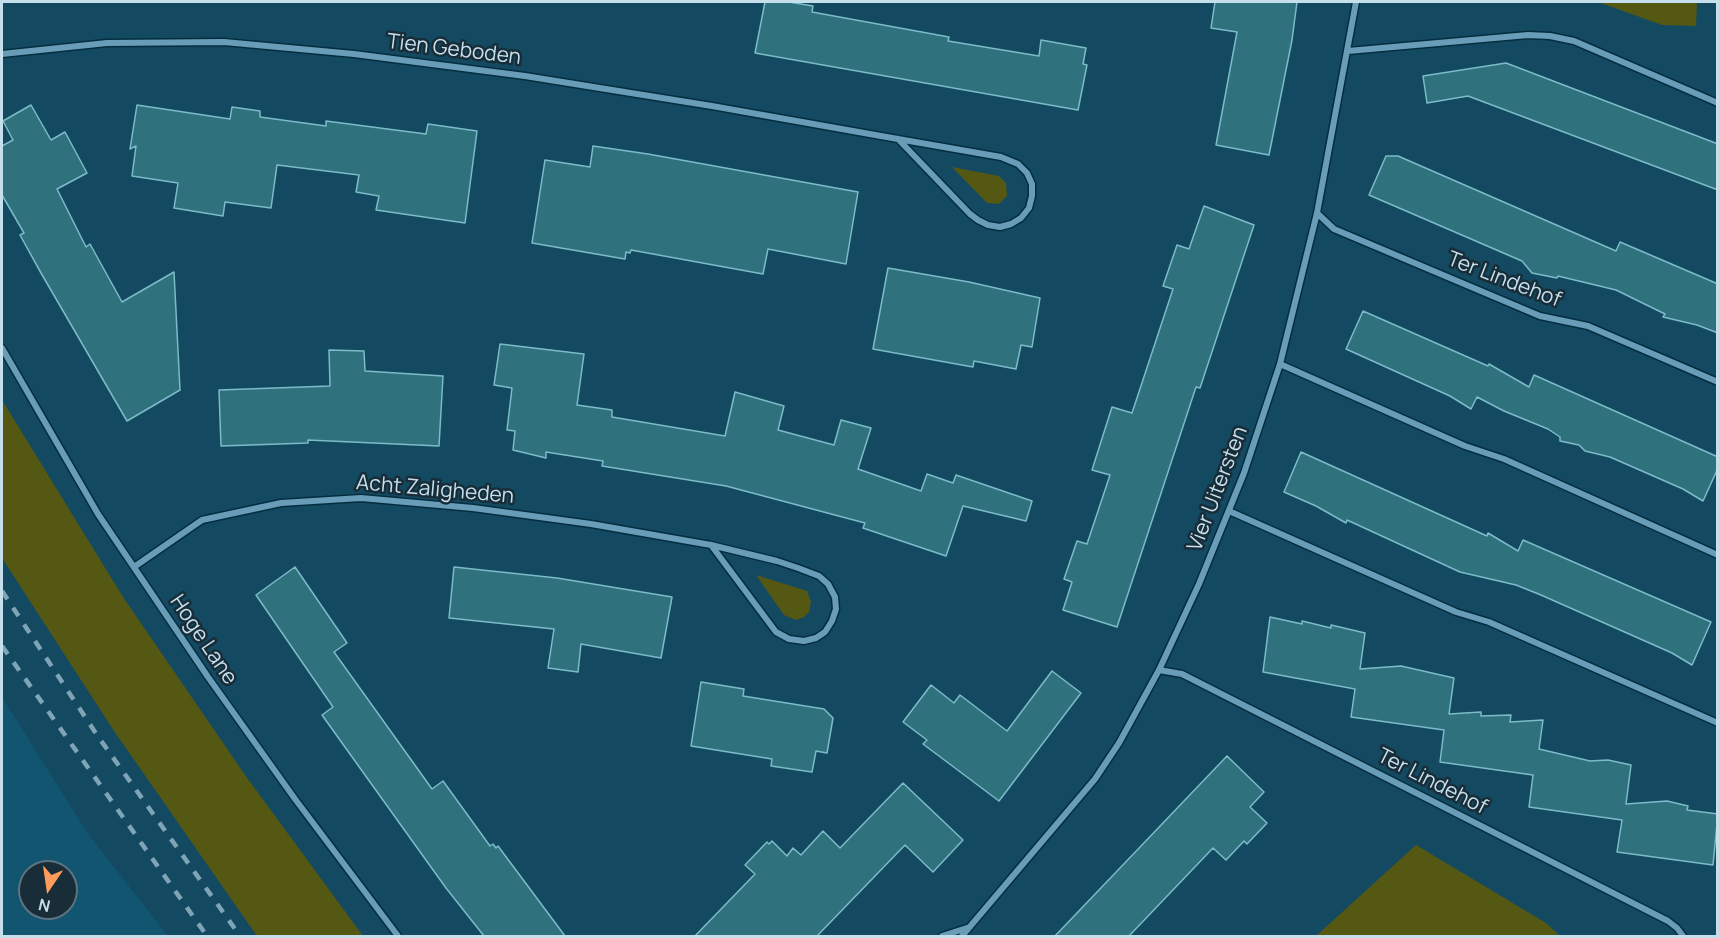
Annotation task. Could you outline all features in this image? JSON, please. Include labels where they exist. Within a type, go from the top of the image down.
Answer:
[{"type":"street","name":"Vier Uitersten","points":[[962,936],[1095,779],[1119,743],[1159,670],[1199,584],[1252,452],[1280,364],[1317,213],[1356,2]]},
{"type":"street","points":[[1348,51],[1528,35],[1550,36],[1574,41],[1718,103]]},
{"type":"street","name":"Tien Geboden","points":[[2,54],[107,43],[224,42],[354,54],[537,78],[712,106],[898,139],[1001,158],[1018,164],[1027,173],[1032,184],[1029,208],[1021,218],[1000,227],[978,220],[898,139]]},
{"type":"street","name":"Ter Lindehof","points":[[1317,213],[1334,229],[1529,312],[1588,326],[1718,382]]},
{"type":"street","name":"Hoge Lane","points":[[2,348],[98,514],[295,799],[398,936]]},
{"type":"street","points":[[1280,364],[1465,446],[1504,459],[1718,555]]},
{"type":"street","name":"Acht Zaligheden","points":[[134,567],[202,520],[281,503],[361,498],[485,509],[591,524],[711,545],[777,561],[819,576],[828,584],[835,597],[836,609],[825,632],[816,638],[804,641],[789,639],[776,632],[711,545]]},
{"type":"street","points":[[1229,511],[1456,612],[1489,622],[1718,723]]},
{"type":"street","name":"Ter Lindehof","points":[[1159,670],[1182,674],[1455,812],[1668,921],[1683,936]]},
{"type":"street","points":[[942,936],[970,927]]},
{"type":"shaded area","points":[[1598,2],[1697,2],[1696,26],[1662,25]]},
{"type":"shaded area","points":[[952,167],[999,176],[1006,183],[1007,196],[999,204],[987,203]]},
{"type":"shaded area","points":[[2,400],[123,597],[245,775],[363,936],[257,936],[114,731],[2,558]]},
{"type":"shaded area","points":[[756,575],[807,591],[811,602],[809,612],[796,620],[784,615]]},
{"type":"shaded area","points":[[2,697],[88,834],[168,936],[2,936]]},
{"type":"shaded area","points":[[1416,845],[1546,923],[1560,936],[1316,936]]},
{"type":"building","points":[[765,2],[789,2],[813,6],[812,12],[949,37],[948,41],[1039,56],[1041,40],[1086,48],[1083,64],[1087,65],[1078,110],[755,53]]},
{"type":"building","points":[[1215,2],[1297,2],[1292,40],[1269,155],[1216,145],[1237,32],[1211,28]]},
{"type":"building","points":[[1506,63],[1718,144],[1718,190],[1468,96],[1427,103],[1423,76]]},
{"type":"building","points":[[31,105],[51,140],[65,132],[87,173],[57,189],[86,247],[90,244],[122,302],[174,272],[180,390],[127,421],[41,273],[20,235],[24,233],[2,195],[2,146],[13,140],[3,121]]},
{"type":"building","points":[[137,105],[230,119],[232,107],[260,111],[260,117],[326,126],[326,121],[426,134],[428,124],[477,131],[465,223],[376,210],[379,196],[356,192],[359,175],[277,165],[271,208],[225,202],[223,216],[174,208],[178,183],[132,176],[136,146],[130,149]]},
{"type":"building","points":[[593,146],[858,192],[846,264],[768,249],[763,274],[631,250],[630,253],[626,252],[625,259],[532,243],[545,160],[590,167]]},
{"type":"building","points":[[1386,156],[1398,156],[1616,251],[1620,242],[1718,284],[1718,333],[1697,325],[1663,317],[1665,314],[1616,290],[1558,276],[1557,278],[1532,273],[1522,261],[1369,195]]},
{"type":"building","points":[[1204,206],[1254,225],[1200,388],[1196,387],[1117,627],[1063,610],[1072,582],[1064,579],[1077,541],[1087,544],[1110,475],[1092,470],[1112,407],[1132,413],[1173,289],[1163,286],[1177,245],[1189,249]]},
{"type":"building","points":[[888,268],[969,282],[1040,298],[1032,347],[1021,345],[1016,369],[974,361],[973,367],[873,349]]},
{"type":"building","points":[[1363,311],[1488,366],[1489,364],[1529,387],[1534,375],[1718,457],[1718,468],[1703,501],[1683,489],[1610,457],[1585,451],[1579,445],[1560,441],[1560,437],[1548,429],[1477,397],[1471,409],[1450,396],[1346,349]]},
{"type":"building","points":[[500,344],[584,354],[577,405],[612,410],[612,417],[725,436],[735,392],[784,406],[778,430],[834,445],[841,420],[871,428],[858,469],[921,491],[927,474],[953,483],[956,475],[1032,501],[1026,521],[963,506],[946,556],[863,528],[865,523],[726,486],[602,466],[603,461],[546,452],[546,458],[513,450],[515,431],[507,430],[512,388],[494,385]]},
{"type":"building","points":[[329,350],[364,351],[365,371],[443,376],[439,446],[308,440],[308,443],[221,446],[219,390],[330,386]]},
{"type":"building","points":[[1301,452],[1487,536],[1488,533],[1518,551],[1523,540],[1711,622],[1692,665],[1672,653],[1541,595],[1516,585],[1460,572],[1347,520],[1346,523],[1284,492]]},
{"type":"building","points":[[295,567],[347,643],[334,652],[432,789],[443,781],[490,846],[493,844],[496,848],[498,846],[565,936],[484,936],[446,888],[322,715],[333,707],[256,595]]},
{"type":"building","points":[[454,567],[557,578],[672,597],[661,658],[581,644],[578,672],[548,668],[554,629],[449,618]]},
{"type":"building","points":[[1270,617],[1331,628],[1331,625],[1365,633],[1360,669],[1401,666],[1454,678],[1449,714],[1481,712],[1481,716],[1511,715],[1510,722],[1543,720],[1539,749],[1590,761],[1608,760],[1631,765],[1626,804],[1667,801],[1688,806],[1687,810],[1718,814],[1713,865],[1617,852],[1622,820],[1529,807],[1533,775],[1440,762],[1444,730],[1351,717],[1355,689],[1263,672]]},
{"type":"building","points":[[1052,671],[1081,693],[999,801],[923,744],[927,740],[903,722],[931,685],[954,703],[960,695],[1007,731]]},
{"type":"building","points":[[701,682],[744,689],[743,696],[824,709],[833,718],[827,753],[816,751],[812,772],[771,766],[772,759],[691,746]]},
{"type":"building","points":[[1227,756],[1264,792],[1250,807],[1267,823],[1247,844],[1244,841],[1226,860],[1213,848],[1129,936],[1055,936]]},
{"type":"building","points":[[903,783],[963,840],[933,872],[905,845],[817,936],[695,936],[755,874],[745,865],[767,842],[769,844],[772,841],[787,856],[793,848],[801,855],[823,831],[840,848]]},
{"type":"railway","points":[[2,591],[97,735],[240,936]]},
{"type":"railway","points":[[2,646],[207,936]]}]
